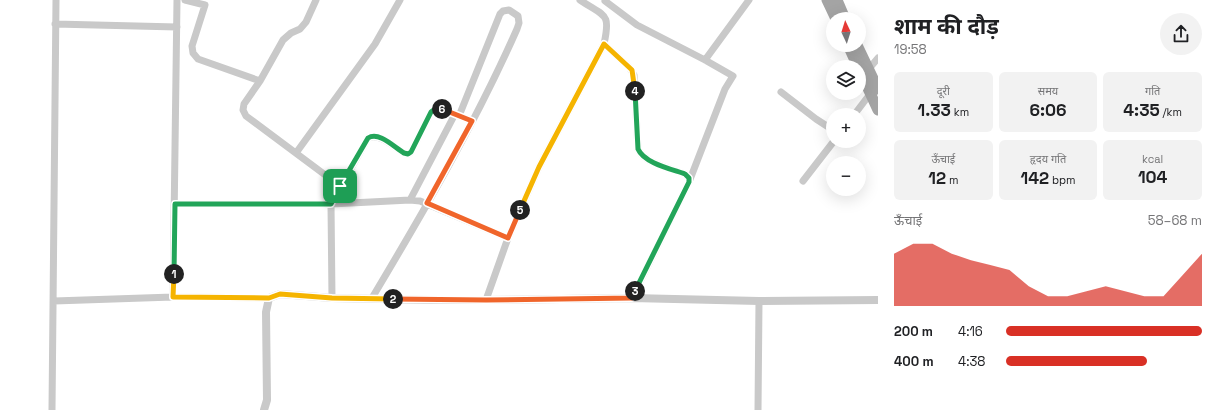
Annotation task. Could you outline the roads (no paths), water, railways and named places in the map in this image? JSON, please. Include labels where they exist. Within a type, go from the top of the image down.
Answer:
[{"type":"main road","points":[[827,0],[833,12]]},
{"type":"main road","points":[[837,0],[842,12]]},
{"type":"main road","points":[[866,78],[874,91],[878,110]]},
{"type":"street","points":[[52,410],[56,0]]},
{"type":"street","points":[[173,297],[177,0]]},
{"type":"street","points":[[185,0],[206,2],[192,46],[193,53],[198,59],[260,81]]},
{"type":"street","points":[[316,0],[306,22],[300,29],[291,33],[283,40],[260,81],[244,104],[243,110],[246,116],[340,186]]},
{"type":"street","points":[[296,153],[375,44],[400,0]]},
{"type":"street","points":[[486,300],[508,238],[539,167],[604,44],[608,23],[606,18],[580,0]]},
{"type":"street","points":[[705,60],[749,0]]},
{"type":"street","points":[[597,12],[605,1],[637,26],[705,60],[733,76],[725,89],[689,182],[632,298]]},
{"type":"street","points":[[372,298],[427,203],[497,75],[518,29],[518,16],[509,10],[503,11],[500,14],[457,115],[410,200]]},
{"type":"street","points":[[55,24],[177,27]]},
{"type":"street","points":[[604,44],[629,66],[634,75],[638,149],[640,154],[652,162],[685,174],[689,178],[689,182]]},
{"type":"street","points":[[866,68],[878,58]]},
{"type":"street","points":[[860,108],[874,91]]},
{"type":"street","points":[[781,92],[826,125]]},
{"type":"street","points":[[332,298],[331,204],[368,138],[372,135],[378,136],[404,153],[408,154],[411,152],[431,112],[435,109],[440,108],[472,121]]},
{"type":"street","points":[[803,181],[829,148]]},
{"type":"street","points":[[175,204],[331,204],[410,200],[420,201],[508,238]]},
{"type":"street","points":[[54,301],[173,297],[269,298],[280,294],[332,298],[486,300],[632,298],[759,301],[878,300]]},
{"type":"street","points":[[264,410],[267,400],[266,312],[269,298]]},
{"type":"street","points":[[758,410],[759,301]]}]
